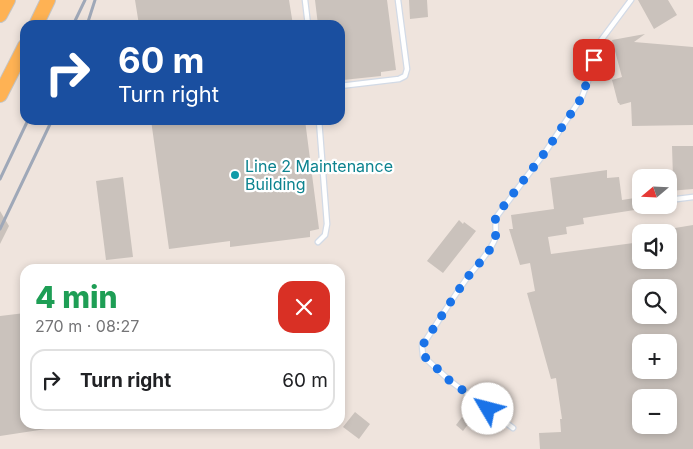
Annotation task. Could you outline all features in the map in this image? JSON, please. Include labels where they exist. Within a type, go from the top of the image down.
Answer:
[{"type":"main road","points":[[38,20],[48,0]]},
{"type":"main road","points":[[0,95],[20,56]]},
{"type":"lane","points":[[305,0],[307,20]]},
{"type":"lane","points":[[345,85],[399,79],[405,76],[407,69],[398,0]]},
{"type":"lane","points":[[513,428],[449,380],[424,356],[422,346],[470,275],[488,253],[495,238],[496,216],[546,151],[582,97],[591,73],[596,47],[631,0]]},
{"type":"lane","points":[[318,242],[325,235],[327,224],[319,125]]},
{"type":"lane","points":[[678,199],[693,197]]},
{"type":"building","points":[[135,0],[289,0],[292,20],[138,20]]},
{"type":"building","points":[[315,0],[387,0],[396,70],[381,72],[381,76],[345,80],[345,20],[317,20]]},
{"type":"building","points":[[409,0],[427,0],[428,17],[410,19]]},
{"type":"building","points":[[638,0],[668,0],[677,15],[654,29]]},
{"type":"building","points":[[645,34],[634,42],[693,47],[693,125],[632,126],[631,102],[620,105],[618,103],[612,80],[622,77],[612,40]]},
{"type":"building","name":"Line 2 Maintenance Building","points":[[152,125],[306,125],[319,229],[310,231],[310,237],[230,247],[230,241],[169,249]]},
{"type":"building","points":[[672,146],[693,146],[693,189],[678,190],[678,169],[673,169]]},
{"type":"building","points":[[607,170],[607,178],[619,177],[622,200],[632,198],[632,210],[583,218],[584,224],[566,227],[567,234],[548,237],[551,254],[632,243],[632,269],[677,269],[677,228],[693,225],[693,449],[540,449],[539,433],[561,432],[560,419],[562,419],[556,378],[551,379],[527,293],[535,291],[530,263],[520,265],[509,229],[513,229],[511,215],[554,209],[550,178]]},
{"type":"building","points":[[123,177],[133,257],[106,260],[96,181]]},
{"type":"building","points":[[0,211],[9,226],[0,244]]},
{"type":"building","points":[[459,220],[476,231],[443,273],[427,261]]},
{"type":"building","points":[[20,314],[20,429],[46,429],[0,436],[0,316]]},
{"type":"building","points":[[355,412],[370,424],[359,439],[345,428],[345,424]]},
{"type":"building","points":[[462,417],[469,423],[463,431],[456,425]]},
{"type":"railway","points":[[75,20],[85,0]]},
{"type":"railway","points":[[89,20],[95,0]]},
{"type":"railway","points":[[0,179],[26,125]]},
{"type":"railway","points":[[0,229],[50,125]]},
{"type":"place","name":"Line 2 Maintenance Building","points":[[235,175]]},
{"type":"route","points":[[488,409],[449,380],[424,356],[422,346],[470,275],[488,253],[495,238],[496,216],[546,151],[582,97],[594,60]]}]
